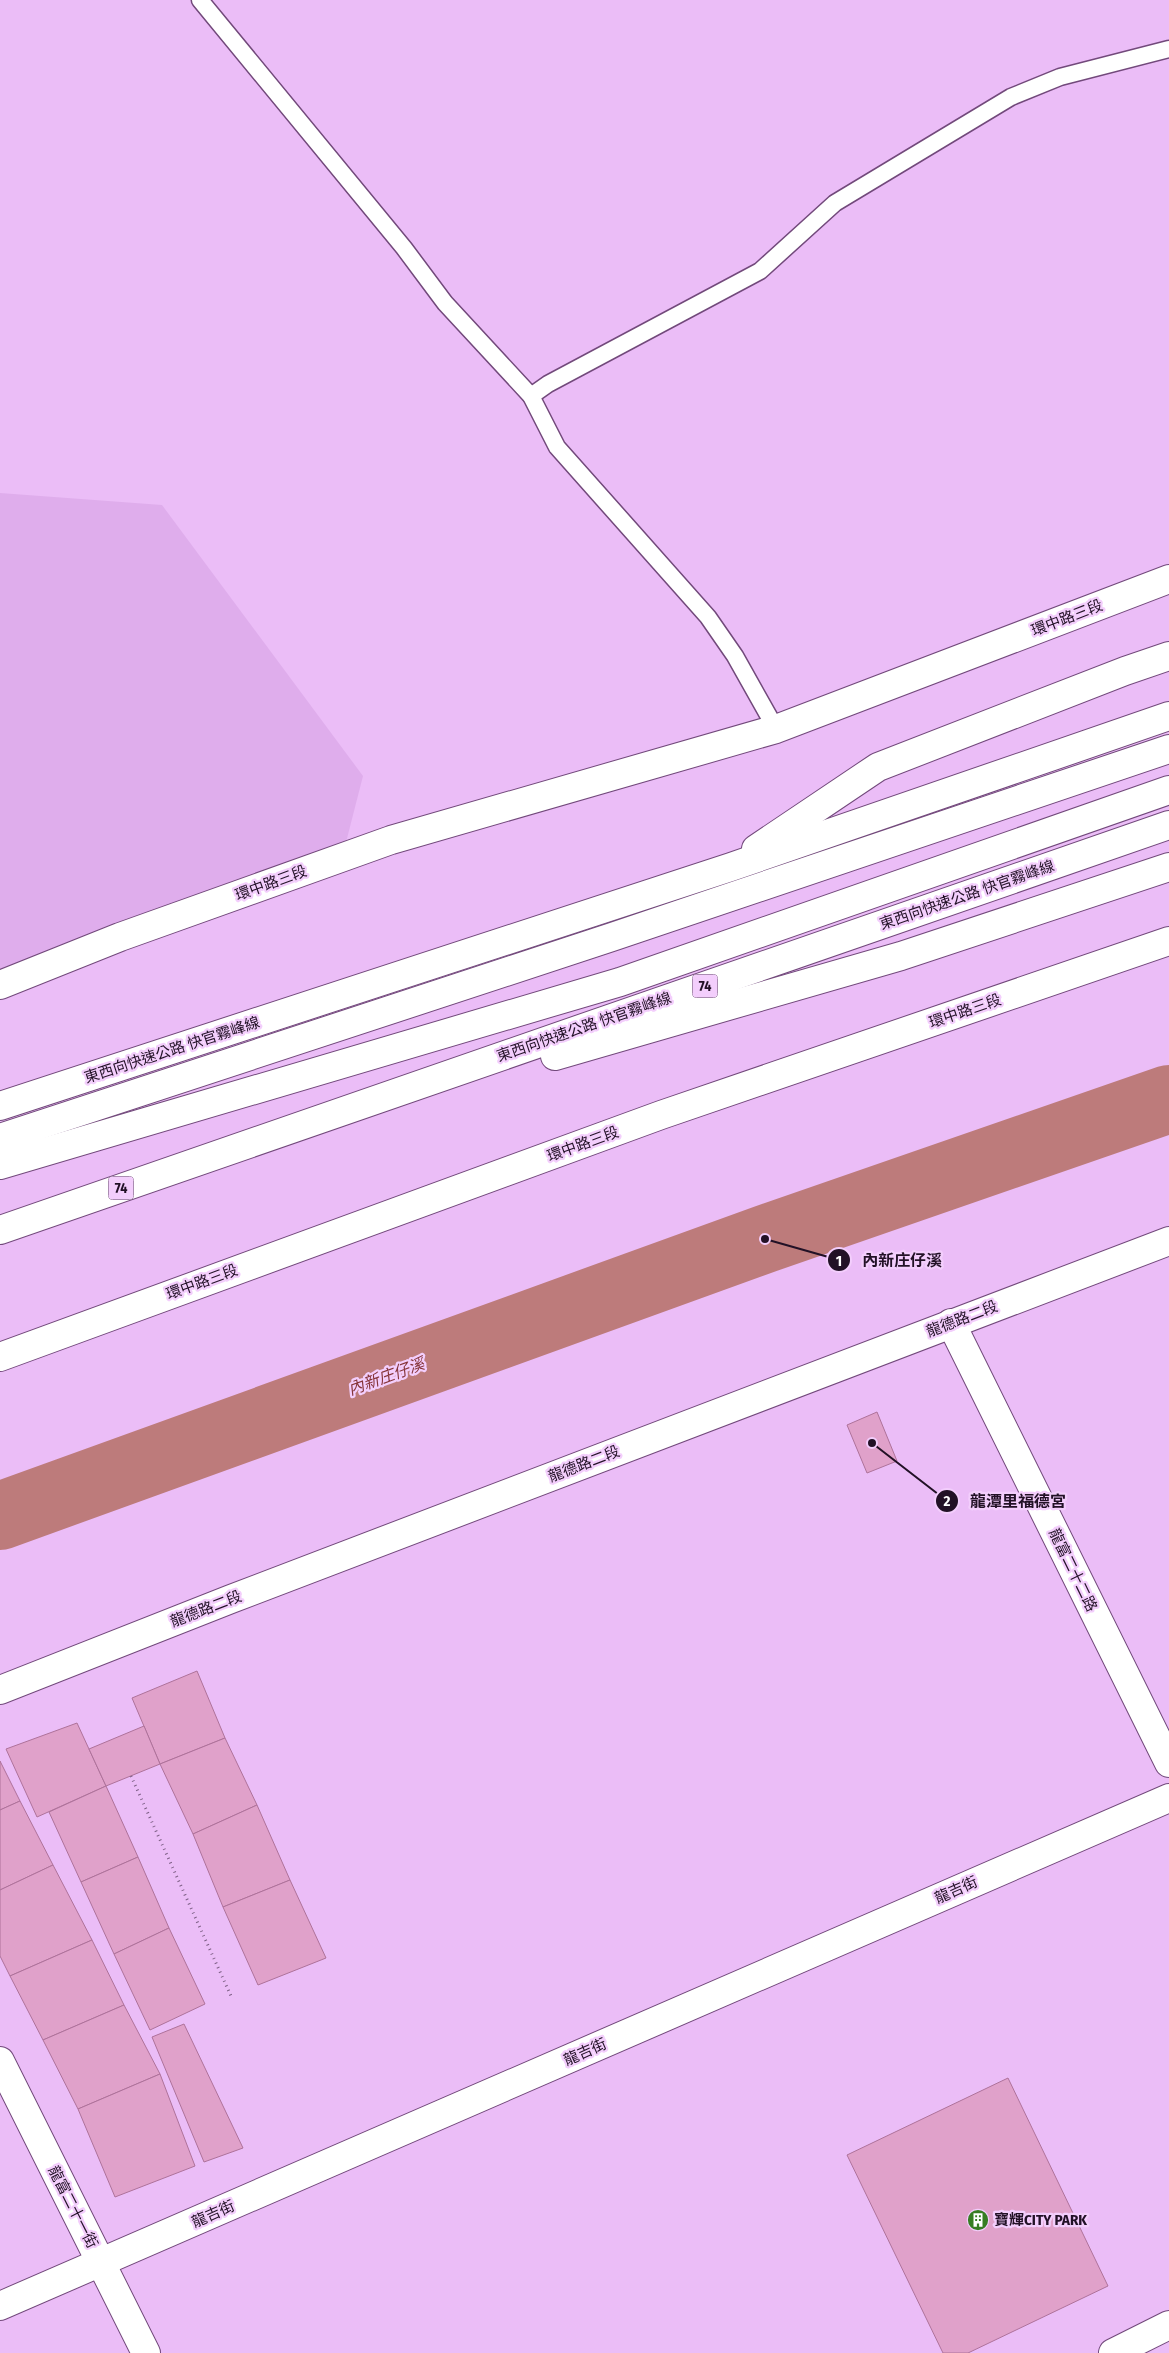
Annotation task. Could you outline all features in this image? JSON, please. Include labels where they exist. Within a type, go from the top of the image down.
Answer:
[{"type":"main road","name":"環中路三段","points":[[0,985],[120,937],[391,840],[776,730],[1169,579]]},
{"type":"main road","points":[[731,867],[787,827],[878,767],[1125,671],[1169,656]]},
{"type":"main road","name":"東西向快速公路 快官霧峰線","points":[[0,1106],[731,867],[1169,716]]},
{"type":"main road","points":[[0,1138],[622,934],[1169,749]]},
{"type":"main road","points":[[0,1165],[620,982],[1169,790]]},
{"type":"main road","name":"東西向快速公路 快官霧峰線","points":[[0,1230],[1169,825]]},
{"type":"main road","points":[[241,1146],[901,956],[1169,866]]},
{"type":"main road","name":"環中路三段","points":[[0,1357],[661,1115],[1169,941]]},
{"type":"main road","name":"龍德路二段","points":[[0,1690],[951,1323],[1169,1241]]},
{"type":"main road","name":"龍富二十二路","points":[[951,1323],[1169,1763]]},
{"type":"main road","name":"龍吉街","points":[[0,2306],[1169,1798]]},
{"type":"main road","name":"龍富二十一街","points":[[0,2061],[146,2353]]},
{"type":"main road","points":[[1113,2353],[1169,2325]]},
{"type":"lane","points":[[200,0],[404,248],[445,303],[531,396],[557,447],[708,617],[735,656],[776,730]]},
{"type":"lane","points":[[531,396],[760,271],[835,203],[1011,96],[1060,77],[1169,50]]},
{"type":"path","points":[[131,1776],[231,1996]]},
{"type":"shaded area","points":[[0,493],[162,505],[363,776],[343,854],[0,985]]},
{"type":"building","points":[[877,1412],[897,1461],[867,1473],[847,1425]]},
{"type":"building","points":[[197,1671],[225,1738],[160,1764],[132,1698]]},
{"type":"building","points":[[77,1723],[106,1786],[37,1817],[6,1749]]},
{"type":"building","points":[[144,1726],[160,1764],[106,1786],[89,1749]]},
{"type":"building","points":[[225,1738],[257,1805],[193,1834],[160,1764]]},
{"type":"building","points":[[0,1761],[20,1801],[0,1810]]},
{"type":"building","points":[[106,1786],[138,1857],[81,1882],[49,1812]]},
{"type":"building","points":[[20,1801],[53,1865],[0,1890],[0,1810]]},
{"type":"building","points":[[257,1805],[290,1880],[223,1907],[193,1834]]},
{"type":"building","points":[[138,1857],[169,1928],[114,1954],[81,1882]]},
{"type":"building","points":[[53,1865],[92,1940],[10,1976],[0,1956],[0,1890]]},
{"type":"building","points":[[290,1880],[326,1958],[258,1985],[223,1907]]},
{"type":"building","points":[[169,1928],[205,2004],[150,2030],[114,1954]]},
{"type":"building","points":[[92,1940],[124,2005],[43,2040],[10,1976]]},
{"type":"building","points":[[124,2005],[160,2074],[78,2109],[43,2040]]},
{"type":"building","points":[[184,2024],[243,2148],[204,2162],[152,2037]]},
{"type":"building","points":[[160,2074],[195,2166],[115,2197],[78,2109]]},
{"type":"building","name":"寶輝CITY PARK","points":[[1008,2078],[1108,2286],[968,2353],[943,2353],[847,2155]]},
{"type":"waterway","name":"內新庄仔溪","points":[[0,1516],[765,1239],[1169,1099]]},
{"type":"place","name":"內新庄仔溪","points":[[765,1239]]},
{"type":"place","name":"龍潭里福德宮","points":[[872,1443]]},
{"type":"place","name":"寶輝CITY PARK","points":[[978,2220]]}]
